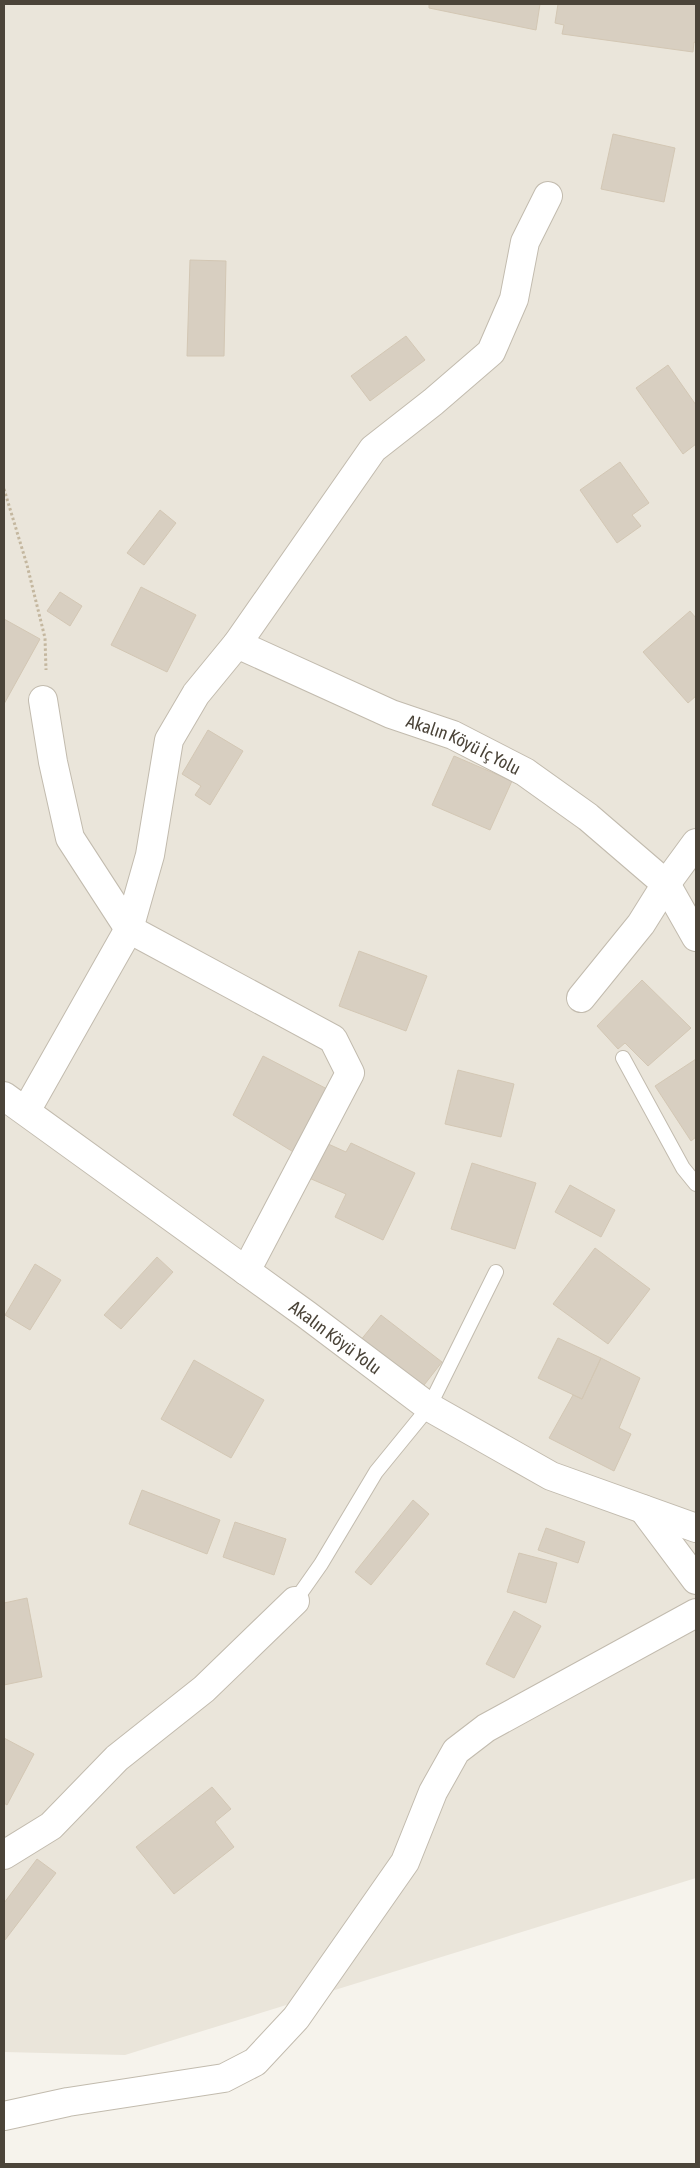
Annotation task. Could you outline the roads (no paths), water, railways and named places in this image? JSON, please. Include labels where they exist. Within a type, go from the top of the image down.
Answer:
[{"type":"street","points":[[26,1111],[129,929],[150,855],[169,740],[196,694],[237,644],[373,449],[433,402],[491,352],[514,299],[525,242],[548,196]]},
{"type":"street","name":"Akalın Köyü İç Yolu","points":[[237,644],[391,714],[453,736],[525,772],[588,817],[666,884],[696,937]]},
{"type":"street","points":[[43,700],[53,762],[70,838],[129,929],[333,1039],[350,1074],[246,1271]]},
{"type":"street","points":[[581,998],[640,924],[696,843]]},
{"type":"street","name":"Akalın Köyü Yolu","points":[[4,1096],[246,1271],[429,1407],[551,1476],[696,1528]]},
{"type":"street","points":[[643,1509],[696,1580]]},
{"type":"street","points":[[4,1856],[51,1826],[117,1758],[204,1689],[295,1601]]},
{"type":"street","points":[[4,2116],[68,2102],[224,2078],[255,2062],[296,2018],[405,1862],[433,1792],[456,1751],[486,1728],[696,1613]]},
{"type":"lane","points":[[623,1058],[683,1168],[696,1184]]},
{"type":"lane","points":[[295,1601],[321,1564],[376,1472],[429,1407],[496,1272]]}]
